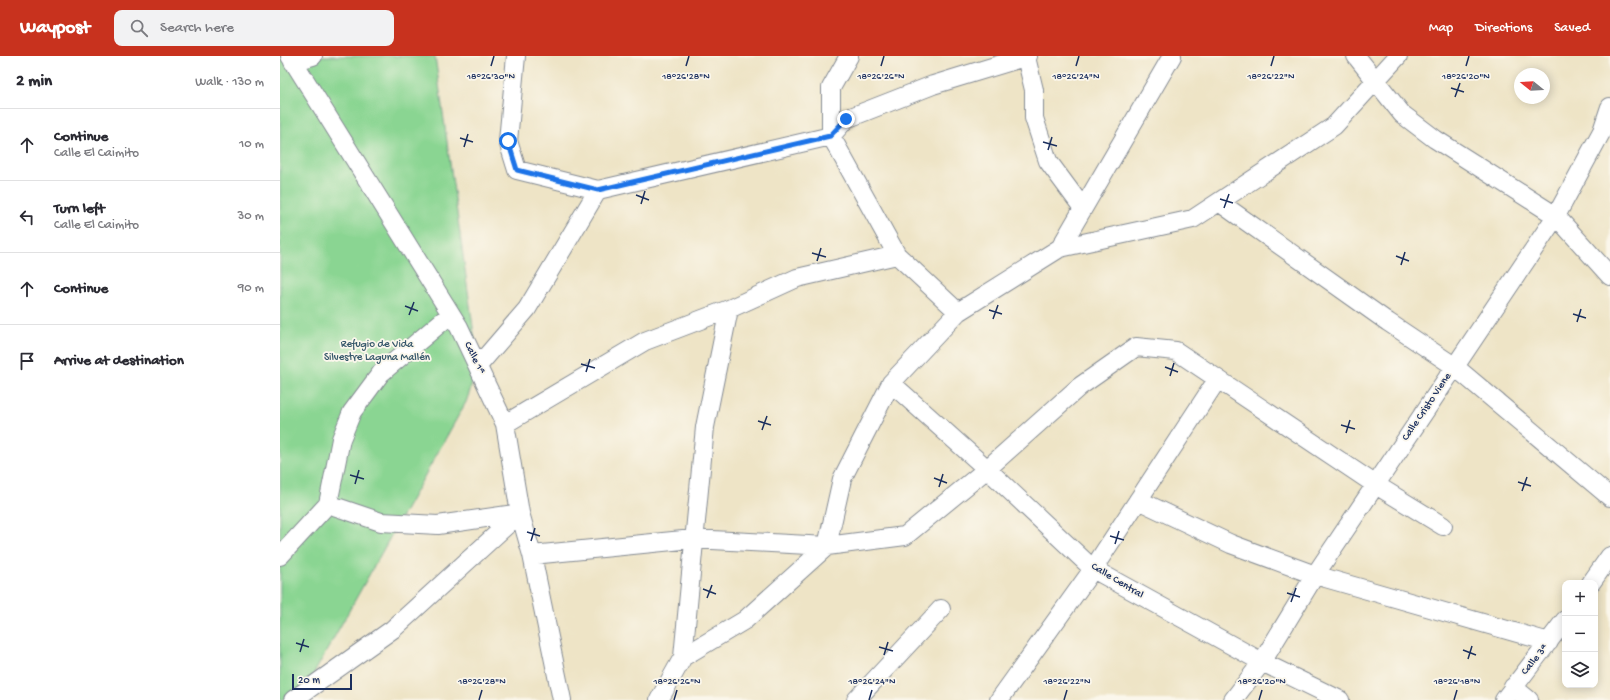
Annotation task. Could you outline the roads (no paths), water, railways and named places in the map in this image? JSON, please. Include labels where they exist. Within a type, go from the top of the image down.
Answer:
[{"type":"street","points":[[292,59],[313,56]]},
{"type":"street","points":[[516,56],[508,141],[517,170],[598,190],[830,136],[846,119],[933,85],[1027,57],[1034,90],[1034,118],[1048,161],[1082,207]]},
{"type":"street","points":[[849,56],[831,88],[830,136],[897,255],[958,312]]},
{"type":"street","points":[[1060,248],[1082,207],[1172,56]]},
{"type":"street","points":[[1356,56],[1377,80],[1402,114],[1435,139],[1556,216],[1610,276]]},
{"type":"street","points":[[683,657],[745,620],[828,546],[842,479],[891,383],[958,312],[1060,248],[1193,219],[1334,126],[1398,56]]},
{"type":"street","name":"Calle 1ª","points":[[292,59],[459,327],[505,424],[520,513],[532,555],[562,700]]},
{"type":"street","name":"Calle Cristo Viene","points":[[1233,700],[1262,662],[1315,575],[1556,216],[1602,131],[1610,107]]},
{"type":"street","points":[[478,366],[528,309],[598,190]]},
{"type":"street","points":[[1219,202],[1388,322],[1454,366],[1610,497]]},
{"type":"street","points":[[505,424],[645,341],[729,309],[798,278],[897,255]]},
{"type":"street","points":[[659,700],[683,657],[693,539],[705,427],[729,309]]},
{"type":"street","points":[[280,556],[328,504],[341,439],[352,412],[381,373],[451,314]]},
{"type":"street","points":[[532,555],[693,539],[828,546],[905,536],[987,469],[1079,387],[1136,348],[1176,351],[1217,380],[1443,526]]},
{"type":"street","points":[[999,700],[1094,569],[1217,380]]},
{"type":"street","name":"Calle Central","points":[[891,383],[987,469],[1094,569],[1262,662],[1340,700]]},
{"type":"street","points":[[1138,500],[1231,544],[1315,575],[1549,642]]},
{"type":"street","points":[[328,504],[388,523],[438,525],[520,513]]},
{"type":"street","points":[[293,700],[392,629],[520,513]]},
{"type":"street","points":[[1593,580],[1610,556]]},
{"type":"street","points":[[856,700],[941,609]]},
{"type":"street","name":"Calle 3ª","points":[[1509,694],[1562,624]]},
{"type":"street","points":[[1509,694],[1529,700]]},
{"type":"park label","name":"Refugio de Vida Silvestre Laguna Mallén","points":[[377,351]]}]
